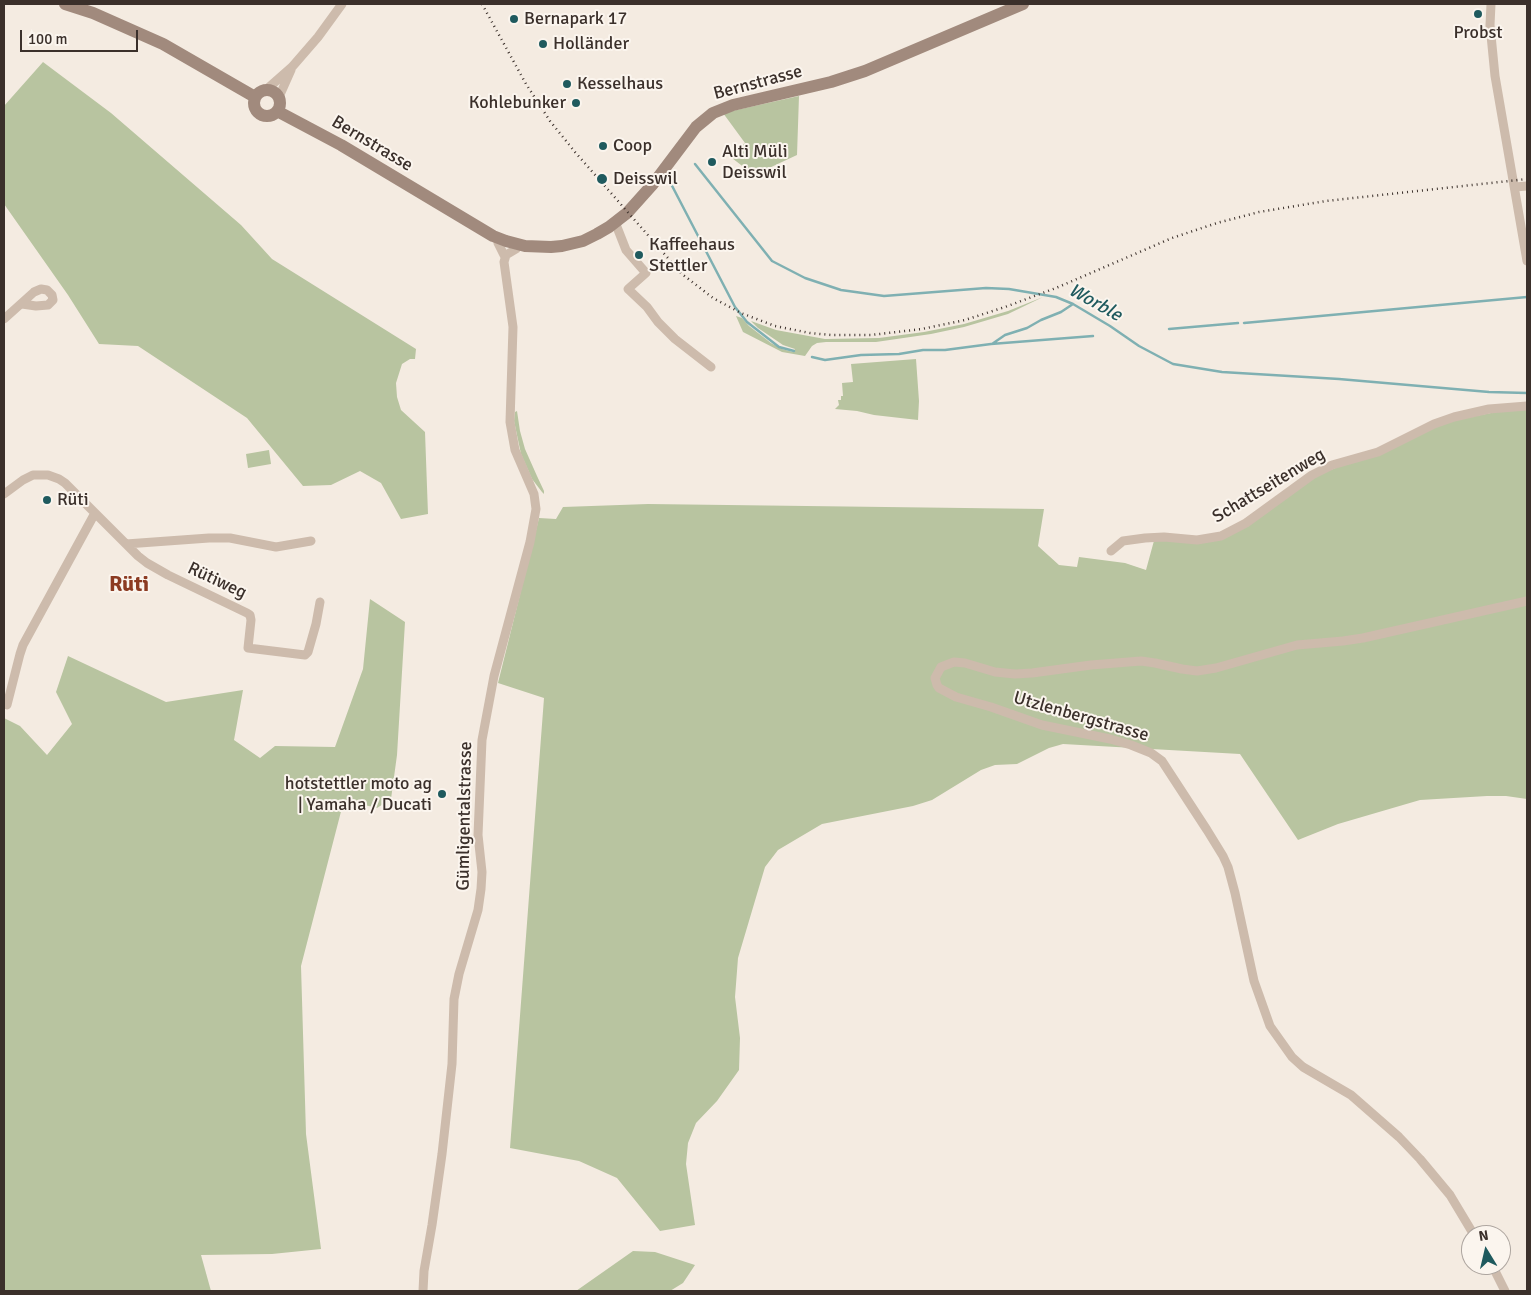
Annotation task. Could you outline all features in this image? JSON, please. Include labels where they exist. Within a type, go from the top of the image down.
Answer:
[{"type":"main road","name":"Bernstrasse","points":[[65,4],[93,13],[163,44],[255,97],[255,108],[261,114],[268,116],[277,111],[341,145],[470,223],[499,238],[518,244],[543,247],[569,245],[588,239],[615,222],[635,205],[696,127],[712,113],[732,105],[831,82],[865,71],[1023,4]]},
{"type":"main road","points":[[255,97],[260,91],[274,92],[279,97],[280,104],[277,111]]},
{"type":"street","points":[[267,90],[292,67],[318,37],[342,4]]},
{"type":"street","points":[[1491,4],[1490,24],[1495,76],[1525,235],[1527,261]]},
{"type":"street","points":[[279,97],[292,67]]},
{"type":"street","points":[[1515,188],[1527,186]]},
{"type":"street","points":[[615,222],[626,250],[646,273],[628,289],[647,307],[658,322],[675,339],[711,368]]},
{"type":"street","name":"Gümligentalstrasse","points":[[423,1291],[424,1271],[432,1226],[452,1064],[454,999],[459,974],[478,910],[481,889],[482,872],[478,834],[482,740],[494,676],[530,542],[536,509],[534,494],[518,458],[511,432],[513,327],[504,266],[505,257],[498,243],[499,238]]},
{"type":"street","points":[[505,257],[516,249],[518,244]]},
{"type":"street","points":[[4,319],[22,304]]},
{"type":"street","name":"Schattseitenweg","points":[[1111,551],[1123,542],[1145,538],[1198,540],[1221,536],[1246,523],[1312,475],[1332,465],[1378,452],[1434,424],[1454,417],[1507,407],[1527,406]]},
{"type":"street","name":"Rütiweg","points":[[4,494],[27,478],[36,475],[54,476],[65,484],[147,563],[168,575],[247,612],[251,620],[248,648],[305,655],[308,652],[316,624],[320,602]]},
{"type":"street","points":[[7,705],[23,644],[95,513]]},
{"type":"street","name":"Rütiweg","points":[[126,544],[209,538],[230,538],[276,547],[311,542]]},
{"type":"street","name":"Utzlenbergstrasse","points":[[1468,1225],[1450,1195],[1399,1137],[1351,1095],[1303,1066],[1292,1057],[1270,1026],[1254,981],[1228,867],[1207,830],[1162,762],[1151,753],[1131,745],[1042,725],[956,697],[939,688],[935,678],[941,667],[954,662],[965,663],[995,672],[1015,674],[1141,661],[1182,670],[1197,671],[1216,668],[1297,645],[1364,638],[1527,601]]},
{"type":"street","points":[[1497,1275],[1505,1291]]},
{"type":"green space","points":[[43,62],[111,113],[241,225],[272,259],[416,349],[415,359],[410,359],[402,364],[396,383],[397,397],[401,410],[425,432],[428,514],[401,519],[381,483],[360,471],[331,485],[303,486],[247,418],[138,346],[99,344],[68,295],[4,204],[4,106]]},
{"type":"green space","points":[[799,96],[797,155],[754,175],[728,155],[745,143],[723,113]]},
{"type":"green space","points":[[1043,297],[1008,314],[964,327],[876,342],[817,343],[812,346],[805,356],[782,352],[743,332],[736,316],[742,318],[771,343],[793,352],[795,349],[783,345],[751,321],[776,330],[825,339],[879,338],[964,324],[1008,311]]},
{"type":"green space","points":[[916,359],[919,401],[918,420],[835,409],[839,405],[838,400],[841,400],[841,396],[843,396],[842,383],[853,382],[851,364]]},
{"type":"green space","points":[[1527,406],[1527,799],[1487,796],[1420,800],[1338,824],[1298,840],[1240,754],[1063,744],[1049,748],[1017,764],[995,765],[981,770],[932,800],[913,806],[822,824],[778,850],[765,867],[738,958],[735,997],[740,1038],[739,1070],[717,1101],[696,1123],[688,1143],[686,1164],[695,1225],[660,1231],[617,1178],[579,1161],[510,1148],[544,698],[498,683],[539,518],[556,519],[563,507],[648,504],[1044,509],[1038,546],[1059,565],[1077,567],[1079,557],[1125,563],[1146,570],[1155,537],[1214,539],[1301,482],[1365,456],[1434,424]]},
{"type":"green space","points":[[517,411],[525,449],[544,494],[532,479],[521,454],[514,421],[515,412]]},
{"type":"green space","points":[[269,450],[271,464],[248,468],[246,454]]},
{"type":"green space","points":[[370,599],[405,622],[397,755],[391,799],[377,808],[344,800],[301,966],[306,1134],[321,1249],[272,1254],[201,1255],[211,1291],[4,1291],[4,718],[20,726],[47,755],[72,724],[56,692],[68,656],[166,702],[243,690],[234,740],[260,758],[275,746],[335,747],[363,669]]},
{"type":"green space","points":[[633,1251],[655,1252],[695,1265],[683,1283],[670,1291],[576,1291]]},
{"type":"waterway","name":"Worble","points":[[695,164],[772,261],[805,278],[841,290],[884,296],[986,288],[1009,289],[1056,297],[1073,304],[1139,346],[1173,364],[1222,372],[1339,379],[1489,392],[1527,393]]},
{"type":"waterway","points":[[669,180],[735,307],[747,322],[779,347],[794,351]]},
{"type":"waterway","points":[[1244,323],[1527,297]]},
{"type":"waterway","points":[[992,344],[1005,335],[1027,328],[1061,312],[1073,304]]},
{"type":"waterway","points":[[1169,329],[1238,323]]},
{"type":"waterway","points":[[812,357],[825,360],[861,355],[899,354],[923,350],[945,350],[991,344],[1093,336]]},
{"type":"railway","points":[[482,4],[526,84],[550,121],[682,274],[713,298],[741,313],[775,326],[810,333],[871,335],[922,329],[965,320],[1056,288],[1172,238],[1259,212],[1326,201],[1527,179]]},
{"type":"place","name":"Probst","points":[[1478,14]]},
{"type":"place","name":"Bernapark 17","points":[[514,19]]},
{"type":"place","name":"Holländer","points":[[543,44]]},
{"type":"place","name":"Kesselhaus","points":[[567,84]]},
{"type":"place","name":"Kohlebunker","points":[[576,103]]},
{"type":"place","name":"Coop","points":[[603,146]]},
{"type":"place","name":"Alti Müli Deisswil","points":[[712,162]]},
{"type":"place","name":"Deisswil","points":[[602,179]]},
{"type":"place","name":"Kaffeehaus Stettler","points":[[639,255]]},
{"type":"place","name":"Rüti","points":[[47,500]]},
{"type":"place","name":"hotstettler moto ag | Yamaha / Ducati","points":[[442,794]]},
{"type":"district","name":"Rüti","points":[[129,585]]}]
